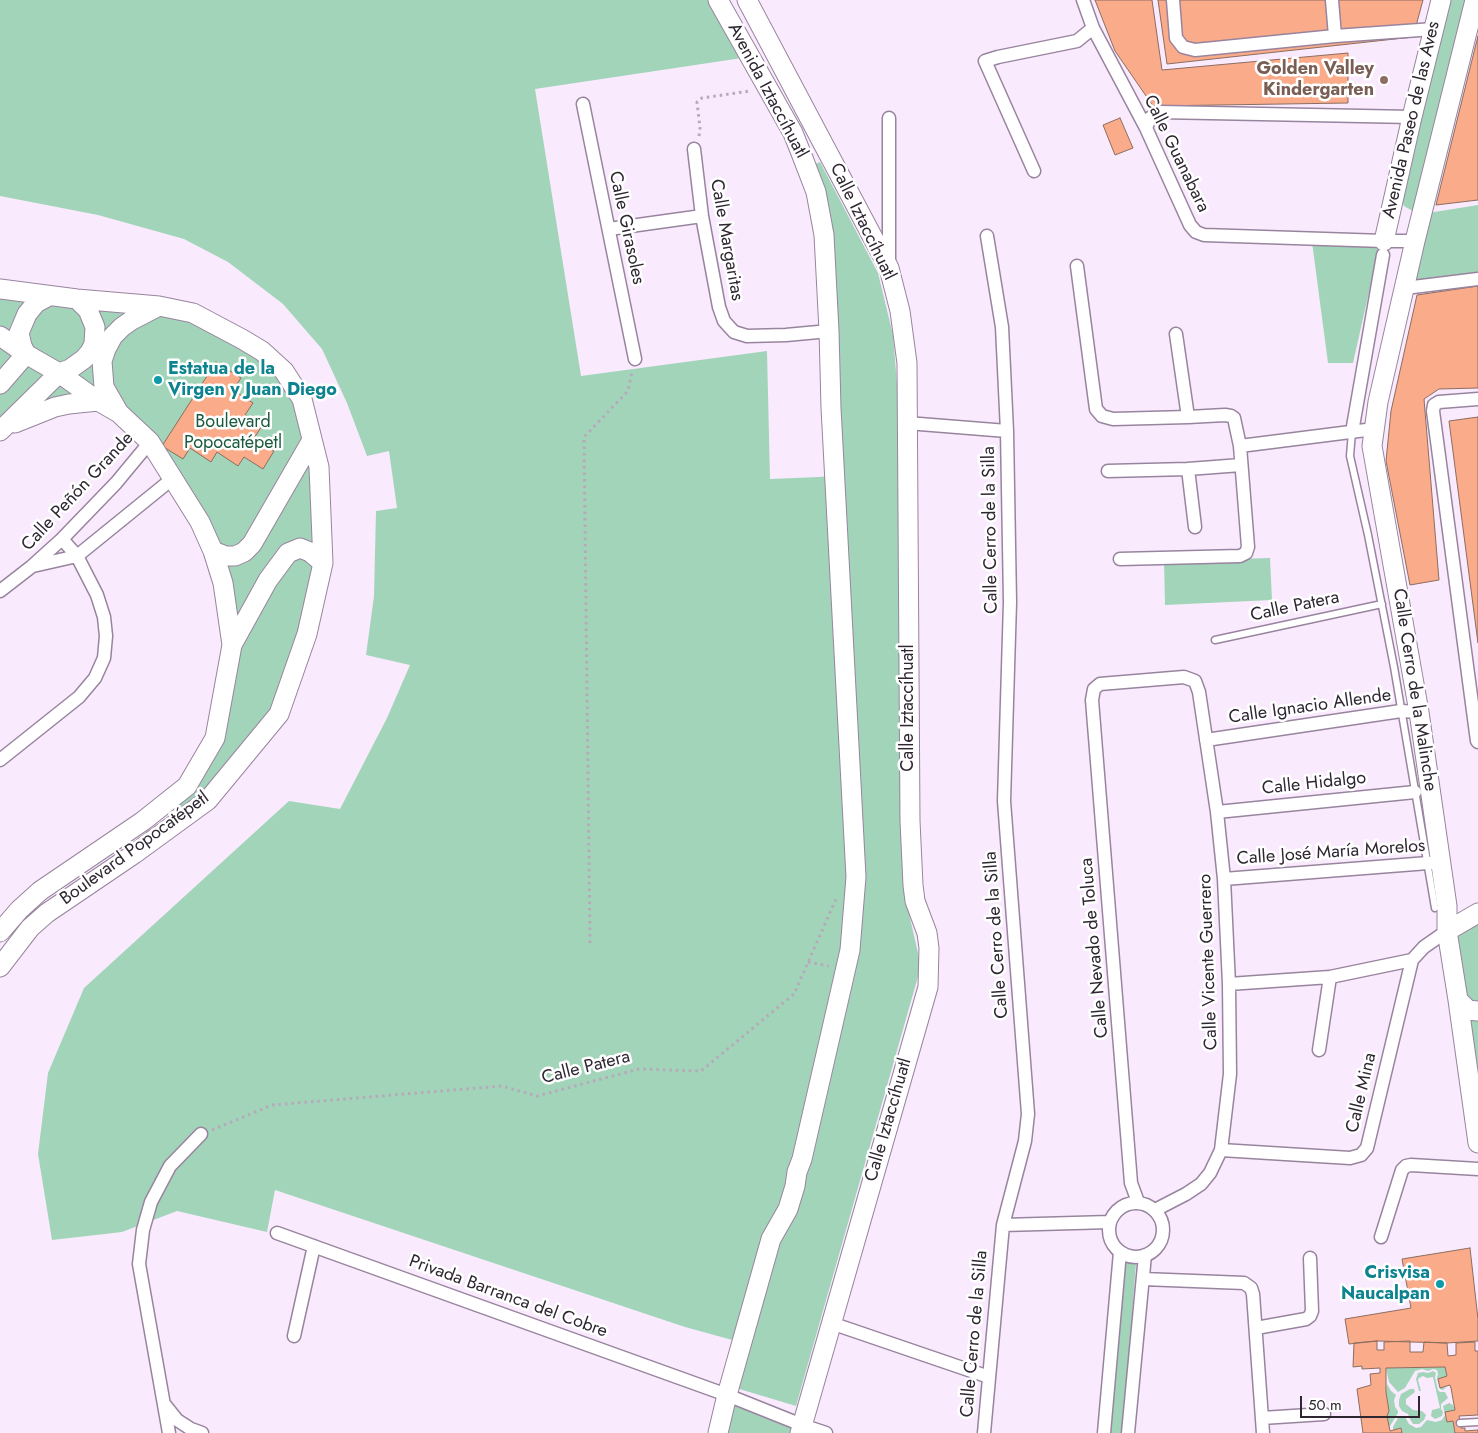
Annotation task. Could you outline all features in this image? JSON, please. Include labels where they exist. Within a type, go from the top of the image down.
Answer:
[{"type":"street","name":"Avenida Iztaccíhuatl","points":[[718,0],[793,133],[816,192],[824,235],[831,418],[856,877]]},
{"type":"street","name":"Calle Iztaccíhuatl","points":[[747,0],[889,268],[900,310],[907,363],[910,830],[912,885],[915,901],[927,933],[929,948],[928,987],[801,1429]]},
{"type":"street","name":"Calle Guanabara","points":[[1083,0],[1093,28],[1146,128],[1190,225],[1196,232],[1204,235],[1383,248],[1415,241]]},
{"type":"street","points":[[1173,0],[1176,38],[1183,47],[1195,50],[1335,36],[1434,29]]},
{"type":"street","points":[[1332,0],[1335,36]]},
{"type":"street","name":"Avenida Paseo de las Aves","points":[[1383,248],[1412,117],[1441,0]]},
{"type":"street","name":"Avenida Paseo de las Aves","points":[[1415,241],[1475,0]]},
{"type":"street","points":[[1034,170],[985,61],[1077,41],[1093,28]]},
{"type":"street","name":"Calle Girasoles","points":[[583,104],[635,359]]},
{"type":"street","points":[[1146,128],[1150,118],[1160,112],[1412,117]]},
{"type":"street","points":[[888,118],[889,268]]},
{"type":"street","name":"Calle Margaritas","points":[[694,149],[702,216],[724,321],[734,332],[747,336],[786,336],[829,331]]},
{"type":"street","points":[[609,229],[702,216]]},
{"type":"street","name":"Calle Cerro de la Silla","points":[[984,1433],[1003,1224],[1025,1141],[1028,1114],[1004,801],[1010,602],[1007,431],[1002,327],[987,236]]},
{"type":"street","name":"Calle Cerro de la Malinche","points":[[1415,241],[1378,402],[1372,453],[1434,863],[1447,906],[1447,931],[1478,1142]]},
{"type":"street","name":"Calle Cerro de la Malinche","points":[[1352,432],[1383,248]]},
{"type":"street","points":[[1077,266],[1096,409],[1102,416],[1113,419],[1231,416],[1234,418],[1240,446],[1248,547],[1246,553],[1240,556],[1120,559]]},
{"type":"street","points":[[1405,288],[1478,279]]},
{"type":"street","name":"Boulevard Popocatépetl","points":[[0,289],[77,299],[159,306],[194,313],[242,338],[262,351],[284,372],[302,399],[318,467],[323,563],[307,634],[279,714],[208,800],[134,854],[47,913],[30,928],[0,967]]},
{"type":"street","points":[[0,384],[26,354],[22,346],[20,333],[22,323],[36,303],[49,296]]},
{"type":"street","points":[[3,429],[58,373],[70,369],[84,359],[94,344],[95,327],[92,318],[88,310],[77,299]]},
{"type":"street","points":[[119,413],[104,387],[102,361],[106,348],[113,336],[122,327],[159,306]]},
{"type":"street","points":[[1176,334],[1188,418]]},
{"type":"street","name":"Boulevard Popocatépetl","points":[[0,336],[119,413],[150,442],[200,522],[212,551],[223,583],[232,645],[215,738],[187,786],[143,821],[40,891],[19,910],[0,932]]},
{"type":"street","points":[[1478,399],[1439,402],[1434,405],[1434,411],[1476,741],[1478,742]]},
{"type":"street","points":[[3,429],[55,407],[98,401]]},
{"type":"street","points":[[907,423],[1007,431]]},
{"type":"street","points":[[1240,446],[1374,429]]},
{"type":"street","points":[[212,551],[226,556],[235,556],[244,552],[252,544],[312,440]]},
{"type":"street","name":"Calle Peñón Grande","points":[[0,591],[31,567],[62,539],[116,483],[150,442]]},
{"type":"street","points":[[1108,471],[1188,469],[1241,465]]},
{"type":"street","points":[[1188,469],[1195,527]]},
{"type":"street","name":"Calle Peñón Grande","points":[[31,567],[77,556],[172,479]]},
{"type":"street","points":[[0,760],[80,696],[95,678],[104,658],[106,636],[104,616],[97,595],[77,556],[62,539]]},
{"type":"street","points":[[232,645],[268,580],[288,553],[300,548],[310,552],[323,563]]},
{"type":"street","name":"Calle Vicente Guerrero","points":[[1094,689],[1100,684],[1184,677],[1194,681],[1199,692],[1217,812],[1224,879],[1229,984],[1230,1074],[1221,1150],[1210,1173],[1201,1184],[1155,1210]]},
{"type":"street","name":"Calle Nevado de Toluca","points":[[1094,689],[1092,700],[1131,1183],[1138,1202]]},
{"type":"street","name":"Calle Ignacio Allende","points":[[1206,740],[1410,712]]},
{"type":"street","name":"Calle Hidalgo","points":[[1217,812],[1415,792]]},
{"type":"street","name":"Calle José María Morelos","points":[[1224,879],[1434,863]]},
{"type":"street","points":[[718,1433],[771,1239],[788,1209],[794,1192],[797,1172],[802,1159],[850,950],[856,877]]},
{"type":"street","points":[[1229,984],[1330,977],[1412,960],[1424,948],[1447,931],[1478,913]]},
{"type":"street","name":"Calle Mina","points":[[1221,1150],[1350,1158],[1361,1155],[1368,1148],[1412,960]]},
{"type":"street","points":[[1319,1050],[1330,977]]},
{"type":"street","points":[[1458,1000],[1468,1010],[1478,1011]]},
{"type":"street","points":[[169,1433],[139,1264],[143,1230],[151,1202],[170,1166],[202,1134]]},
{"type":"street","points":[[1381,1237],[1402,1170],[1406,1166],[1478,1169]]},
{"type":"street","points":[[1138,1202],[1155,1210],[1163,1226],[1159,1244],[1153,1251],[1136,1257],[1120,1252],[1110,1239],[1108,1230],[1114,1213],[1120,1207],[1138,1202]]},
{"type":"street","points":[[1003,1224],[1110,1222]]},
{"type":"street","name":"Privada Barranca del Cobre","points":[[277,1233],[727,1395],[801,1429],[826,1433]]},
{"type":"street","points":[[294,1336],[314,1246]]},
{"type":"street","points":[[1104,1433],[1120,1252]]},
{"type":"street","points":[[1128,1433],[1145,1255]]},
{"type":"street","points":[[1256,1328],[1306,1319],[1310,1316],[1312,1311],[1310,1258]]},
{"type":"street","points":[[1143,1279],[1244,1283],[1251,1288],[1254,1294],[1263,1433]]},
{"type":"street","points":[[831,1323],[989,1377]]},
{"type":"street","points":[[164,1404],[177,1420],[191,1429],[202,1433]]},
{"type":"street","points":[[1262,1418],[1324,1414]]},
{"type":"lane","name":"Calle Cerro de la Malinche","points":[[1352,432],[1350,456],[1382,604],[1410,712],[1415,792],[1434,863],[1435,908]]},
{"type":"lane","name":"Calle Patera","points":[[1215,640],[1382,604]]},
{"type":"lane","points":[[1460,1424],[1478,1422]]},
{"type":"path","points":[[694,149],[700,128],[698,102],[702,98],[768,89]]},
{"type":"path","points":[[590,943],[584,438],[628,391],[635,359]]},
{"type":"path","name":"Calle Patera","points":[[202,1134],[272,1105],[502,1086],[537,1096],[639,1069],[701,1071],[794,994],[840,890],[856,877]]},
{"type":"path","points":[[808,962],[846,968]]},
{"type":"green space","points":[[0,0],[711,0],[742,58],[535,89],[581,376],[767,351],[770,479],[840,475],[815,164],[820,162],[878,273],[893,335],[899,408],[904,892],[921,966],[796,1406],[736,1388],[747,1344],[685,1327],[275,1190],[267,1232],[177,1211],[122,1232],[52,1240],[38,1154],[48,1073],[84,988],[289,801],[340,809],[387,718],[410,665],[366,655],[374,596],[376,511],[397,508],[389,451],[367,456],[347,403],[322,349],[283,304],[228,262],[184,239],[98,215],[0,196]]},
{"type":"green space","points":[[1450,0],[1471,0],[1418,214],[1404,206],[1402,200]]},
{"type":"green space","points":[[1478,205],[1478,278],[1405,288],[1422,214]]},
{"type":"green space","points":[[1312,242],[1380,243],[1353,363],[1328,363]]},
{"type":"green space","name":"Boulevard Popocatépetl","points":[[0,290],[160,308],[261,349],[301,400],[323,563],[279,714],[208,800],[168,824],[187,786],[215,738],[232,645],[223,583],[143,434],[99,399],[0,428]]},
{"type":"green space","points":[[1270,558],[1272,600],[1165,605],[1164,561]]},
{"type":"green space","points":[[1478,913],[1478,1143],[1447,931]]},
{"type":"green space","points":[[1120,1258],[1136,1263],[1123,1433],[1106,1433]]},
{"type":"green space","points":[[1445,1367],[1447,1376],[1438,1379],[1440,1388],[1446,1387],[1443,1390],[1440,1389],[1437,1378],[1437,1370],[1428,1371],[1422,1369],[1415,1371],[1405,1388],[1398,1392],[1389,1382],[1386,1368]]},
{"type":"green space","points":[[1433,1371],[1436,1373],[1438,1390],[1445,1392],[1448,1398],[1441,1404],[1442,1416],[1435,1419],[1431,1416],[1432,1410],[1440,1408],[1433,1377],[1427,1378],[1423,1376],[1419,1378],[1421,1391],[1419,1391],[1416,1379],[1418,1373]]},
{"type":"green space","points":[[1387,1384],[1396,1395],[1394,1400],[1398,1411],[1390,1429],[1387,1416],[1389,1411],[1386,1392]]},
{"type":"green space","points":[[1414,1389],[1415,1392],[1406,1399],[1406,1404],[1413,1410],[1422,1411],[1426,1415],[1419,1424],[1413,1424],[1408,1414],[1402,1411],[1399,1406],[1401,1394]]},
{"type":"green space","points":[[727,1395],[802,1425],[800,1433],[718,1433]]},
{"type":"green space","points":[[1449,1403],[1453,1405],[1455,1410],[1445,1413],[1447,1422],[1453,1421],[1455,1433],[1402,1433],[1401,1428],[1393,1430],[1399,1416],[1405,1417],[1409,1424],[1416,1428],[1421,1427],[1427,1420],[1436,1422],[1442,1420],[1445,1415],[1443,1406]]},
{"type":"building","points":[[1095,0],[1152,0],[1162,70],[1348,53],[1348,103],[1153,106],[1115,51]]},
{"type":"building","points":[[1158,0],[1423,0],[1413,37],[1167,64]]},
{"type":"building","points":[[1478,36],[1478,200],[1436,205]]},
{"type":"building","points":[[1120,118],[1133,148],[1115,155],[1103,125]]},
{"type":"building","points":[[1478,286],[1478,388],[1439,389],[1424,399],[1439,580],[1410,585],[1386,461],[1391,411],[1417,295]]},
{"type":"building","points":[[216,362],[241,378],[233,390],[253,403],[245,415],[262,426],[254,438],[274,451],[263,469],[244,457],[238,466],[217,452],[211,462],[190,448],[183,459],[162,446]]},
{"type":"building","points":[[1478,417],[1478,643],[1449,421]]},
{"type":"building","name":"Crisvisa Naucalpan","points":[[1470,1248],[1478,1319],[1478,1341],[1447,1343],[1377,1341],[1349,1344],[1345,1319],[1411,1308],[1402,1259]]},
{"type":"building","points":[[1377,1341],[1377,1350],[1384,1350],[1384,1342],[1410,1341],[1410,1352],[1423,1352],[1424,1342],[1447,1343],[1448,1356],[1456,1355],[1456,1343],[1475,1342],[1475,1351],[1478,1351],[1478,1415],[1459,1416],[1461,1428],[1465,1428],[1465,1431],[1478,1430],[1478,1433],[1455,1433],[1453,1421],[1447,1422],[1445,1412],[1455,1410],[1450,1385],[1440,1388],[1438,1379],[1447,1376],[1445,1367],[1386,1368],[1386,1392],[1389,1411],[1387,1416],[1390,1431],[1401,1428],[1402,1433],[1363,1433],[1357,1389],[1371,1385],[1370,1374],[1380,1373],[1380,1368],[1362,1369],[1362,1366],[1353,1367],[1354,1343]]},
{"type":"place","name":"Golden Valley Kindergarten","points":[[1384,80]]},
{"type":"place","name":"Estatua de la Virgen y Juan Diego","points":[[158,380]]},
{"type":"place","name":"Crisvisa Naucalpan","points":[[1440,1284]]}]
